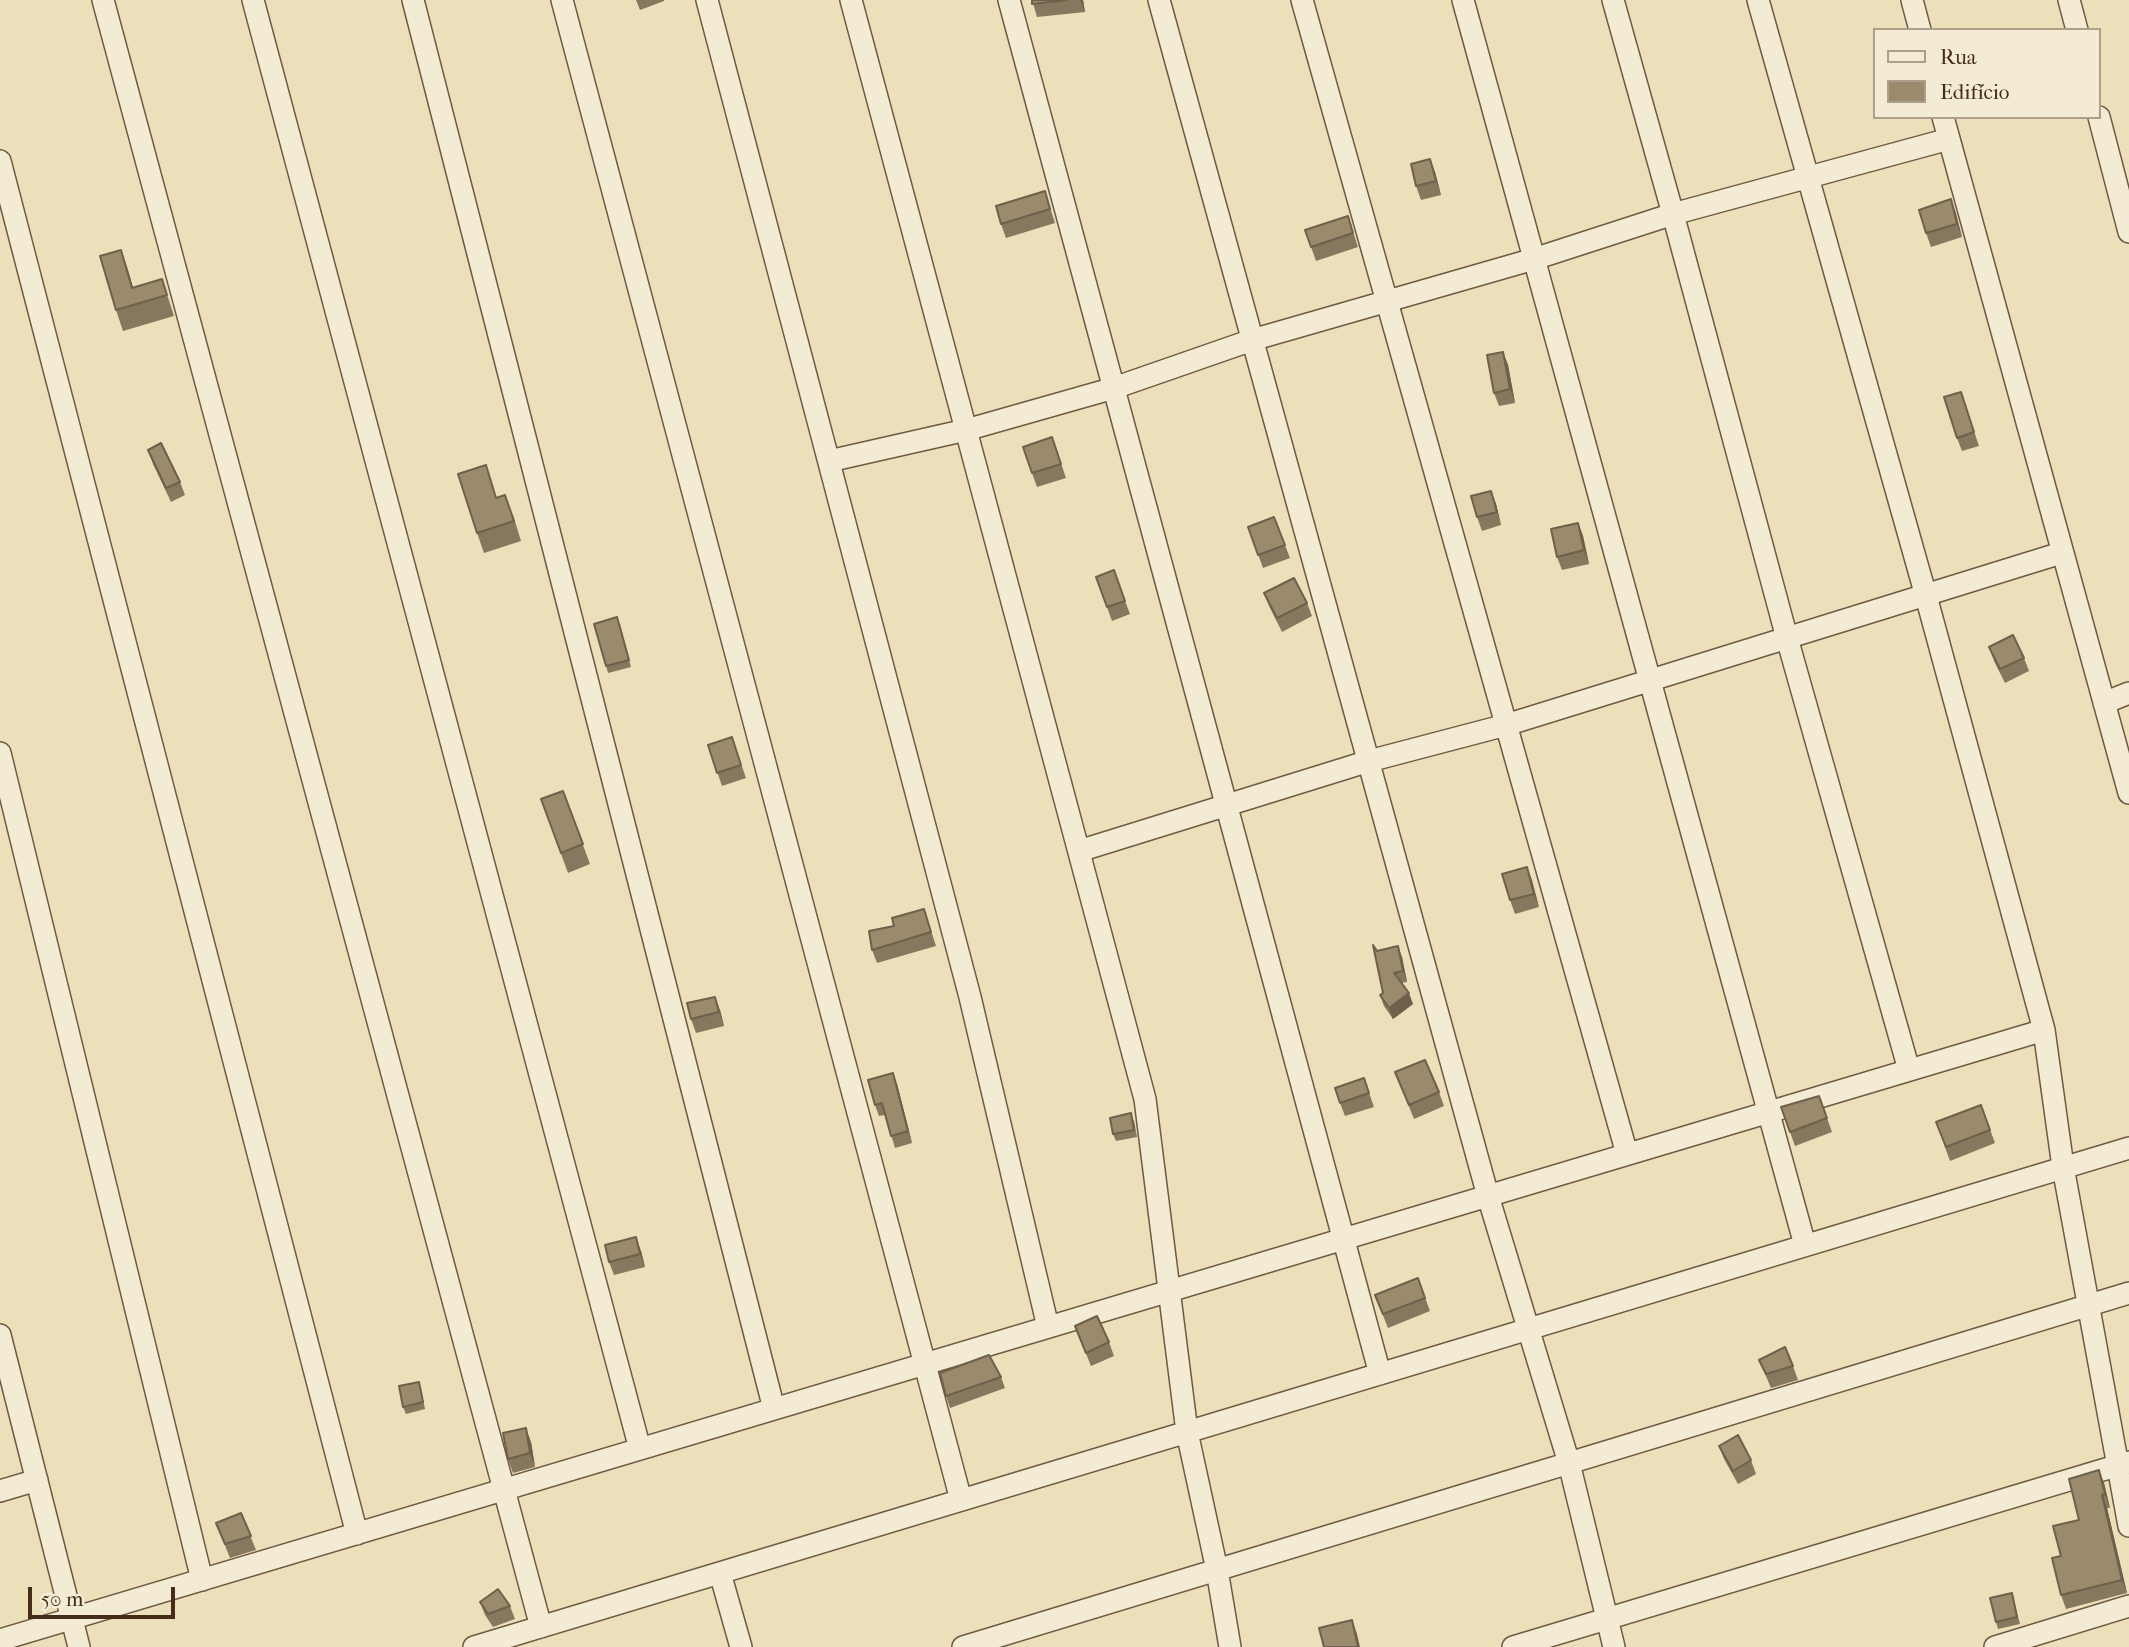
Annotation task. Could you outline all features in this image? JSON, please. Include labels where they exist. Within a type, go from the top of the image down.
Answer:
[{"type":"street","points":[[103,0],[541,1627]]},
{"type":"street","points":[[253,0],[640,1449]]},
{"type":"street","points":[[413,0],[774,1409]]},
{"type":"street","points":[[562,0],[961,1500]]},
{"type":"street","points":[[707,0],[970,996],[1048,1327]]},
{"type":"street","points":[[851,0],[1145,1099],[1187,1432],[1217,1570],[1230,1647]]},
{"type":"street","points":[[1009,0],[1380,1374]]},
{"type":"street","points":[[1159,0],[1488,1196],[1569,1463],[1614,1647]]},
{"type":"street","points":[[1302,0],[1627,1154]]},
{"type":"street","points":[[1463,0],[1805,1245]]},
{"type":"street","points":[[1613,0],[1787,638],[1909,1070]]},
{"type":"street","points":[[1758,0],[1926,596],[2044,1030],[2063,1167],[2087,1306],[2123,1463],[2129,1526]]},
{"type":"street","points":[[1912,0],[1919,28]]},
{"type":"street","points":[[2069,0],[2076,28]]},
{"type":"street","points":[[1944,119],[2129,793]]},
{"type":"street","points":[[2100,119],[2129,232]]},
{"type":"street","points":[[829,461],[966,430],[1114,388],[1252,340],[1534,259],[1673,214],[1949,139]]},
{"type":"street","points":[[0,161],[357,1534]]},
{"type":"street","points":[[1079,851],[1368,761],[1506,725],[2062,553]]},
{"type":"street","points":[[2104,703],[2129,693]]},
{"type":"street","points":[[0,753],[202,1580]]},
{"type":"street","points":[[0,1640],[2044,1030]]},
{"type":"street","points":[[474,1647],[2129,1148]]},
{"type":"street","points":[[963,1647],[2129,1293]]},
{"type":"street","points":[[1,1342],[79,1647]]},
{"type":"street","points":[[1513,1647],[2123,1463]]},
{"type":"street","points":[[0,1491],[37,1480]]},
{"type":"street","points":[[720,1573],[741,1647]]},
{"type":"street","points":[[1996,1647],[2129,1606]]},
{"type":"building","points":[[1032,0],[1067,0],[1032,4]]},
{"type":"building","points":[[1430,159],[1436,181],[1416,186],[1411,164]]},
{"type":"building","points":[[1045,191],[1050,209],[1001,224],[996,206]]},
{"type":"building","points":[[1951,199],[1957,224],[1926,233],[1919,210]]},
{"type":"building","points":[[1348,216],[1353,233],[1311,247],[1305,230]]},
{"type":"building","points":[[121,250],[132,288],[162,279],[167,295],[116,310],[100,256]]},
{"type":"building","points":[[1503,352],[1510,389],[1494,393],[1487,355]]},
{"type":"building","points":[[1961,392],[1974,432],[1957,438],[1944,397]]},
{"type":"building","points":[[1052,437],[1061,464],[1032,473],[1023,447]]},
{"type":"building","points":[[161,443],[180,482],[166,488],[148,450]]},
{"type":"building","points":[[486,465],[496,498],[505,495],[514,521],[477,533],[458,474]]},
{"type":"building","points":[[1491,491],[1497,512],[1477,517],[1471,496]]},
{"type":"building","points":[[1274,517],[1285,545],[1258,555],[1248,527]]},
{"type":"building","points":[[1578,523],[1584,550],[1557,557],[1551,529]]},
{"type":"building","points":[[1114,570],[1125,601],[1107,607],[1096,577]]},
{"type":"building","points":[[1294,578],[1307,603],[1277,618],[1264,593]]},
{"type":"building","points":[[617,617],[629,660],[606,666],[594,624]]},
{"type":"building","points":[[2013,635],[2024,658],[2000,669],[1989,647]]},
{"type":"building","points":[[732,737],[741,765],[717,773],[708,745]]},
{"type":"building","points":[[563,791],[583,844],[561,853],[541,799]]},
{"type":"building","points":[[1527,867],[1534,894],[1510,900],[1502,874]]},
{"type":"building","points":[[924,909],[931,932],[872,950],[869,931],[894,926],[892,918]]},
{"type":"building","points":[[1373,945],[1377,951],[1398,946],[1403,971],[1394,973],[1409,993],[1389,1008],[1380,995],[1383,993]]},
{"type":"building","points":[[715,997],[719,1012],[691,1019],[687,1003]]},
{"type":"building","points":[[1425,1060],[1439,1092],[1409,1105],[1395,1072]]},
{"type":"building","points":[[893,1073],[908,1131],[891,1136],[882,1103],[875,1105],[868,1080]]},
{"type":"building","points":[[1364,1078],[1369,1093],[1340,1103],[1335,1088]]},
{"type":"building","points":[[1819,1096],[1827,1118],[1790,1132],[1781,1107]]},
{"type":"building","points":[[1981,1105],[1990,1130],[1946,1147],[1936,1122]]},
{"type":"building","points":[[1131,1113],[1134,1130],[1113,1134],[1110,1118]]},
{"type":"building","points":[[636,1237],[640,1254],[609,1262],[605,1245]]},
{"type":"building","points":[[1418,1278],[1425,1298],[1383,1314],[1375,1295]]},
{"type":"building","points":[[1097,1316],[1109,1342],[1086,1353],[1075,1326]]},
{"type":"building","points":[[1785,1347],[1793,1366],[1766,1374],[1759,1360]]},
{"type":"building","points":[[989,1355],[1001,1377],[946,1396],[940,1373]]},
{"type":"building","points":[[419,1382],[423,1402],[403,1407],[399,1386]]},
{"type":"building","points":[[526,1428],[530,1453],[508,1459],[503,1433]]},
{"type":"building","points":[[1738,1435],[1751,1460],[1733,1471],[1719,1446]]},
{"type":"building","points":[[2099,1470],[2105,1494],[2102,1495],[2122,1580],[2061,1595],[2052,1558],[2061,1556],[2053,1526],[2079,1520],[2069,1479]]},
{"type":"building","points":[[241,1513],[251,1536],[225,1544],[216,1523]]},
{"type":"building","points":[[498,1589],[510,1606],[488,1614],[480,1602]]},
{"type":"building","points":[[2012,1593],[2017,1617],[1996,1622],[1990,1598]]},
{"type":"building","points":[[1352,1620],[1358,1647],[1324,1647],[1319,1628]]}]
